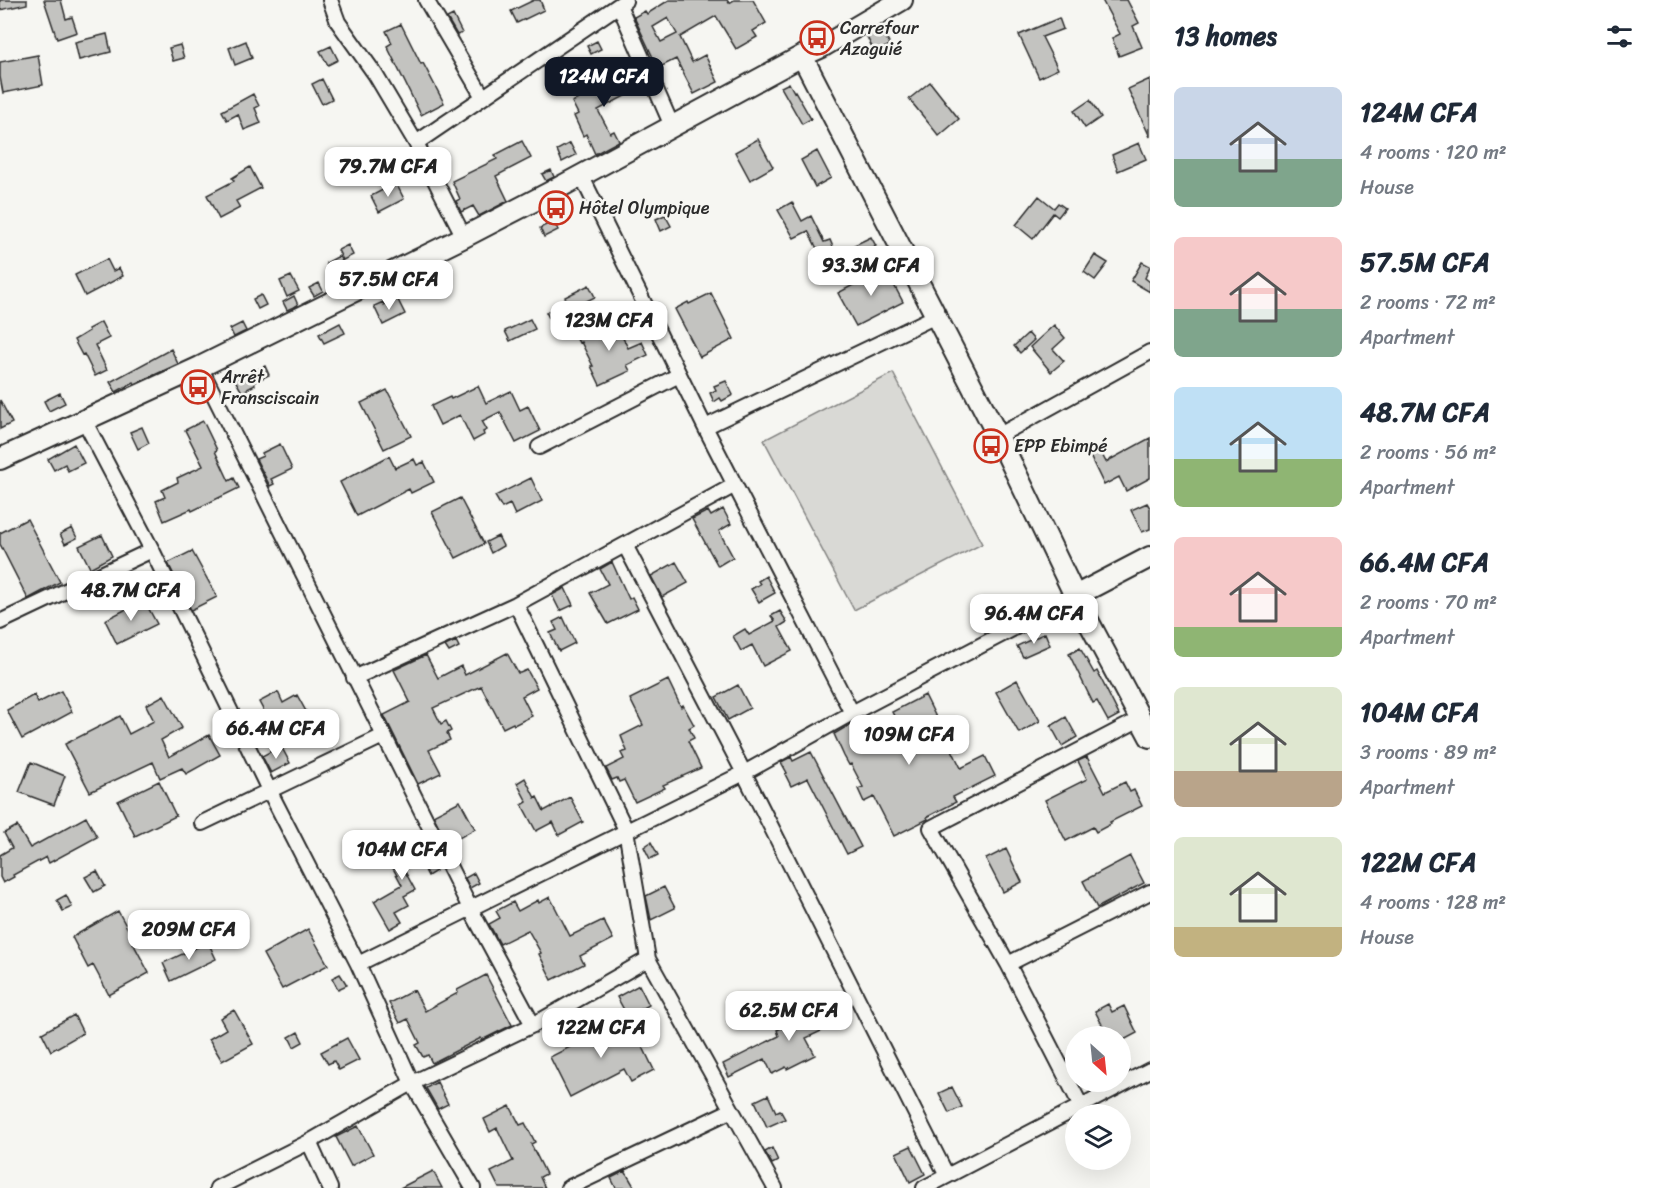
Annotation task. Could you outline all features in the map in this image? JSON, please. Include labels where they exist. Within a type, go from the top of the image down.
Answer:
[{"type":"street","points":[[330,0],[338,22],[375,74],[416,143],[464,237]]},
{"type":"street","points":[[426,0],[483,97]]},
{"type":"street","points":[[0,459],[200,367],[464,237],[822,47],[902,0]]},
{"type":"street","points":[[416,143],[623,2],[672,126]]},
{"type":"street","points":[[802,56],[938,315],[1075,596],[1150,737]]},
{"type":"street","points":[[581,175],[705,427],[852,713]]},
{"type":"street","points":[[705,427],[938,315]]},
{"type":"street","points":[[998,436],[1149,357]]},
{"type":"street","points":[[200,367],[470,908],[533,1025]]},
{"type":"street","points":[[539,447],[679,375]]},
{"type":"street","points":[[84,420],[152,550],[269,790],[358,964],[412,1083],[473,1188]]},
{"type":"street","points":[[354,678],[516,604],[735,485]]},
{"type":"street","points":[[625,545],[744,772],[947,1176]]},
{"type":"street","points":[[0,622],[152,550]]},
{"type":"street","points":[[358,964],[744,772],[1150,557]]},
{"type":"street","points":[[516,604],[626,830],[648,959],[775,1188]]},
{"type":"street","points":[[1080,1104],[1008,964],[931,828],[1140,719]]},
{"type":"street","points":[[202,823],[383,736]]},
{"type":"street","points":[[1008,964],[1150,891]]},
{"type":"street","points":[[217,1188],[309,1142],[412,1083],[533,1025],[648,959]]},
{"type":"street","points":[[1085,1104],[1150,1070]]},
{"type":"street","points":[[568,1188],[732,1110]]},
{"type":"street","points":[[924,1188],[1065,1114]]},
{"type":"street","points":[[309,1142],[330,1188]]},
{"type":"shaded area","points":[[893,373],[982,544],[854,610],[764,440]]},
{"type":"building","points":[[0,0],[27,0],[27,4],[0,10]]},
{"type":"building","points":[[44,0],[61,0],[66,19],[72,17],[77,32],[57,39]]},
{"type":"building","points":[[534,0],[540,0],[544,10],[517,23],[511,11]]},
{"type":"building","points":[[669,0],[727,0],[729,3],[734,0],[753,0],[766,23],[753,31],[757,37],[736,49],[716,16],[680,37],[692,62],[705,55],[718,82],[694,94],[676,59],[658,68],[634,17],[645,11],[647,14]],"holes":[[[668,18],[677,34],[661,42],[653,27]]]},
{"type":"building","points":[[1102,0],[1127,0],[1139,23],[1133,26],[1142,47],[1119,56],[1112,38],[1120,34]]},
{"type":"building","points":[[453,15],[462,33],[457,35],[447,18]]},
{"type":"building","points":[[1059,18],[1063,29],[1042,37],[1058,69],[1039,78],[1019,35]]},
{"type":"building","points":[[401,24],[444,103],[421,115],[387,46],[392,43],[386,31]]},
{"type":"building","points":[[880,27],[890,45],[875,53],[866,35]]},
{"type":"building","points":[[107,34],[111,52],[79,60],[75,42]]},
{"type":"building","points":[[246,41],[252,58],[235,65],[229,48]]},
{"type":"building","points":[[597,41],[601,49],[591,54],[587,46]]},
{"type":"building","points":[[180,45],[184,58],[173,61],[169,48]]},
{"type":"building","points":[[331,46],[338,60],[328,65],[320,51]]},
{"type":"building","points":[[38,55],[43,85],[3,93],[0,62]]},
{"type":"building","points":[[633,66],[644,86],[598,110],[610,133],[614,131],[619,141],[595,154],[574,116],[578,114],[572,102],[605,86],[602,82]]},
{"type":"building","points":[[322,79],[332,99],[322,104],[312,84]]},
{"type":"building","points":[[1150,79],[1150,137],[1128,89]]},
{"type":"building","points":[[930,82],[959,119],[939,136],[909,99]]},
{"type":"building","points":[[789,83],[811,119],[802,124],[781,87]]},
{"type":"building","points":[[253,94],[259,106],[255,108],[261,123],[244,130],[238,114],[227,120],[222,111]]},
{"type":"building","points":[[1090,100],[1101,117],[1085,128],[1074,111]]},
{"type":"building","points":[[758,139],[773,167],[750,180],[735,152]]},
{"type":"building","points":[[522,141],[531,158],[496,176],[508,201],[479,216],[473,206],[461,212],[456,201],[460,199],[452,181],[497,159],[495,155]]},
{"type":"building","points":[[570,143],[576,155],[562,162],[557,150]]},
{"type":"building","points":[[1139,143],[1146,159],[1118,171],[1112,155]]},
{"type":"building","points":[[817,151],[831,178],[815,187],[801,160]]},
{"type":"building","points":[[250,167],[261,188],[236,201],[240,208],[219,219],[207,195],[234,181],[232,178]]},
{"type":"building","points":[[551,170],[554,177],[546,181],[542,174]]},
{"type":"building","points":[[396,183],[404,199],[379,212],[371,196]]},
{"type":"building","points":[[1039,196],[1054,208],[1058,203],[1065,208],[1058,217],[1053,213],[1033,239],[1016,225]]},
{"type":"building","points":[[792,202],[802,221],[811,216],[824,242],[830,240],[836,254],[871,237],[876,246],[840,264],[842,269],[830,274],[808,231],[794,238],[778,210]]},
{"type":"building","points":[[665,215],[671,226],[661,231],[656,219]]},
{"type":"building","points":[[554,221],[558,230],[544,237],[540,228]]},
{"type":"building","points":[[348,245],[353,255],[343,260],[338,250]]},
{"type":"building","points":[[1095,255],[1108,263],[1095,280],[1084,272]]},
{"type":"building","points":[[339,256],[348,272],[334,279],[326,263]]},
{"type":"building","points":[[107,259],[113,271],[119,268],[123,276],[85,296],[75,275]]},
{"type":"building","points":[[1142,262],[1150,266],[1145,278],[1150,282],[1150,292],[1131,281]]},
{"type":"building","points":[[885,268],[903,302],[856,326],[838,293]]},
{"type":"building","points":[[291,276],[299,291],[287,297],[280,281]]},
{"type":"building","points":[[319,283],[323,291],[314,296],[309,288]]},
{"type":"building","points":[[589,285],[595,297],[570,309],[575,321],[556,331],[546,312],[560,305],[559,303],[566,299],[565,297]]},
{"type":"building","points":[[711,293],[734,339],[700,357],[675,309]]},
{"type":"building","points":[[261,295],[266,305],[258,309],[253,299]]},
{"type":"building","points":[[294,296],[298,305],[287,310],[283,302]]},
{"type":"building","points":[[397,298],[405,314],[383,325],[374,306],[383,302],[384,305]]},
{"type":"building","points":[[530,319],[535,329],[510,341],[505,331]]},
{"type":"building","points":[[101,322],[109,338],[95,345],[107,370],[95,376],[74,340]]},
{"type":"building","points":[[599,322],[604,333],[617,326],[628,348],[642,342],[648,355],[627,365],[630,371],[600,385],[581,342],[579,343],[575,335]]},
{"type":"building","points":[[242,323],[246,331],[234,337],[230,329]]},
{"type":"building","points":[[340,323],[345,333],[324,343],[319,334]]},
{"type":"building","points":[[1054,325],[1065,338],[1053,349],[1064,361],[1051,372],[1030,347]]},
{"type":"building","points":[[1028,333],[1034,340],[1020,353],[1014,346]]},
{"type":"building","points":[[171,349],[178,364],[116,392],[110,382]]},
{"type":"building","points":[[265,366],[269,375],[254,382],[255,385],[242,392],[235,380]]},
{"type":"building","points":[[726,381],[733,395],[722,401],[720,398],[714,402],[710,393],[716,390],[714,386]]},
{"type":"building","points":[[478,386],[486,403],[511,391],[520,410],[528,406],[540,431],[516,443],[500,412],[482,421],[487,430],[483,432],[484,435],[473,441],[460,415],[440,425],[431,406]]},
{"type":"building","points":[[387,390],[411,436],[384,449],[361,403]]},
{"type":"building","points":[[60,393],[65,403],[49,411],[44,401]]},
{"type":"building","points":[[0,400],[12,423],[0,429]]},
{"type":"building","points":[[203,421],[229,481],[234,478],[239,488],[192,511],[191,509],[164,521],[156,501],[165,497],[162,490],[178,482],[177,478],[203,466],[185,430]]},
{"type":"building","points":[[142,427],[149,443],[138,449],[130,432]]},
{"type":"building","points":[[1150,438],[1150,478],[1126,491],[1119,477],[1104,485],[1089,454],[1099,449],[1106,462]]},
{"type":"building","points":[[74,444],[84,463],[68,471],[65,464],[54,470],[48,459]]},
{"type":"building","points":[[280,444],[292,469],[271,479],[274,484],[270,486],[256,459],[263,456],[262,453]]},
{"type":"building","points":[[389,456],[395,468],[414,459],[417,465],[424,462],[434,482],[411,493],[409,489],[357,516],[340,482]]},
{"type":"building","points":[[531,478],[542,501],[515,515],[510,504],[502,508],[495,496]]},
{"type":"building","points":[[460,498],[484,544],[456,558],[432,512]]},
{"type":"building","points":[[1147,503],[1150,508],[1150,529],[1142,532],[1131,510]]},
{"type":"building","points":[[723,509],[731,524],[719,531],[733,557],[718,566],[692,519],[708,511],[711,516]]},
{"type":"building","points":[[27,519],[60,582],[28,599],[0,544],[0,533]]},
{"type":"building","points":[[72,528],[77,538],[65,544],[60,534]]},
{"type":"building","points":[[102,535],[112,556],[90,568],[79,546]]},
{"type":"building","points":[[498,536],[503,546],[491,553],[486,542]]},
{"type":"building","points":[[192,551],[217,597],[191,610],[168,563]]},
{"type":"building","points":[[612,562],[629,599],[632,597],[638,609],[608,624],[590,593],[608,584],[600,569]]},
{"type":"building","points":[[676,562],[688,583],[662,597],[651,576]]},
{"type":"building","points":[[766,576],[775,593],[759,602],[751,589],[760,584],[758,581]]},
{"type":"building","points":[[565,588],[573,605],[560,611],[552,595]]},
{"type":"building","points":[[144,600],[157,624],[117,644],[105,620]]},
{"type":"building","points":[[780,611],[787,622],[779,627],[792,651],[763,666],[752,645],[741,651],[733,636],[745,629],[749,635],[775,621],[771,616]]},
{"type":"building","points":[[563,617],[575,643],[559,651],[550,633],[557,630],[553,622]]},
{"type":"building","points":[[1045,633],[1050,645],[1023,657],[1017,646]]},
{"type":"building","points":[[456,641],[459,647],[449,652],[445,646]]},
{"type":"building","points":[[1080,648],[1094,673],[1097,671],[1119,715],[1108,721],[1097,701],[1093,703],[1069,654]]},
{"type":"building","points":[[507,653],[518,673],[527,670],[537,688],[522,696],[532,716],[503,728],[481,686],[433,708],[441,724],[446,721],[451,731],[447,733],[450,740],[429,750],[441,773],[418,784],[384,715],[410,702],[394,670],[426,655],[438,678],[461,666],[465,675]]},
{"type":"building","points":[[668,680],[681,707],[683,705],[694,725],[689,728],[694,738],[688,741],[701,768],[663,785],[665,788],[635,802],[624,780],[619,782],[617,778],[612,780],[606,768],[624,759],[621,753],[627,751],[621,736],[643,725],[630,699]]},
{"type":"building","points":[[1017,680],[1040,721],[1019,733],[996,692]]},
{"type":"building","points":[[738,685],[750,708],[728,720],[716,697]]},
{"type":"building","points":[[61,691],[72,712],[22,739],[7,710],[34,695],[38,703]]},
{"type":"building","points":[[278,692],[283,703],[297,695],[308,715],[301,719],[304,724],[276,739],[259,702]]},
{"type":"building","points":[[164,695],[182,728],[161,740],[169,757],[209,735],[220,755],[186,774],[182,768],[160,778],[153,762],[90,792],[65,744],[120,716],[129,734],[154,721],[146,705]]},
{"type":"building","points":[[925,695],[961,768],[985,756],[995,776],[953,797],[956,802],[894,836],[874,797],[864,802],[858,789],[863,787],[834,734],[858,720],[862,727],[865,725],[874,741],[894,731],[888,719],[894,716],[892,712]]},
{"type":"building","points":[[1066,717],[1077,737],[1062,746],[1051,726]]},
{"type":"building","points":[[281,746],[290,763],[271,773],[262,756]]},
{"type":"building","points":[[811,752],[861,847],[847,854],[808,778],[791,786],[785,774],[787,773],[781,762],[791,757],[793,761]]},
{"type":"building","points":[[1087,757],[1105,792],[1125,782],[1130,792],[1134,790],[1142,806],[1110,822],[1111,824],[1096,832],[1093,827],[1066,841],[1045,800],[1087,779],[1078,761]]},
{"type":"building","points":[[31,762],[65,776],[54,805],[19,792]]},
{"type":"building","points":[[525,778],[544,811],[570,797],[583,822],[559,835],[553,822],[536,831],[522,805],[527,802],[517,783]]},
{"type":"building","points":[[159,781],[176,816],[135,836],[118,801]]},
{"type":"building","points":[[460,801],[475,829],[448,844],[433,815]]},
{"type":"building","points":[[86,817],[97,837],[49,863],[46,857],[3,883],[0,877],[0,855],[12,848],[4,833],[17,826],[30,848]]},
{"type":"building","points":[[419,838],[436,871],[428,876],[418,857],[402,866],[415,890],[404,896],[409,905],[396,912],[402,922],[390,929],[374,901],[402,885],[386,855]]},
{"type":"building","points":[[651,842],[658,855],[650,859],[644,847]]},
{"type":"building","points":[[1006,849],[1022,882],[1003,892],[986,859]]},
{"type":"building","points":[[1130,856],[1144,883],[1097,908],[1083,881]]},
{"type":"building","points":[[97,871],[105,886],[94,892],[85,877]]},
{"type":"building","points":[[474,873],[479,883],[470,888],[465,878]]},
{"type":"building","points":[[664,887],[675,908],[651,920],[646,896]]},
{"type":"building","points":[[66,895],[72,907],[63,911],[57,900]]},
{"type":"building","points":[[550,897],[570,936],[603,920],[613,939],[580,956],[584,964],[552,980],[528,930],[500,944],[489,924],[500,918],[496,911],[513,902],[518,911],[538,900],[539,903]]},
{"type":"building","points":[[118,911],[149,973],[109,995],[93,965],[88,968],[72,937]]},
{"type":"building","points":[[308,929],[328,965],[282,989],[263,954]]},
{"type":"building","points":[[208,942],[216,959],[171,981],[163,963]]},
{"type":"building","points":[[340,974],[347,985],[338,989],[332,978]]},
{"type":"building","points":[[486,975],[512,1025],[432,1063],[428,1055],[423,1057],[416,1045],[420,1043],[408,1019],[400,1023],[389,1003],[414,990],[425,1011],[458,993],[457,990]]},
{"type":"building","points":[[639,985],[649,1005],[628,1017],[617,997]]},
{"type":"building","points":[[838,1001],[847,1019],[806,1038],[815,1055],[772,1074],[765,1059],[729,1077],[723,1064],[779,1036],[777,1030]]},
{"type":"building","points":[[1108,1004],[1112,1012],[1124,1006],[1137,1033],[1131,1036],[1131,1026],[1103,1026],[1095,1011]]},
{"type":"building","points":[[234,1010],[253,1044],[222,1061],[209,1039],[226,1029],[220,1018]]},
{"type":"building","points":[[74,1015],[83,1033],[51,1051],[42,1033]]},
{"type":"building","points":[[622,1021],[635,1046],[641,1043],[654,1070],[631,1082],[624,1069],[570,1097],[550,1057],[574,1045],[572,1041],[592,1030],[594,1035]]},
{"type":"building","points":[[298,1032],[303,1042],[294,1047],[289,1037]]},
{"type":"building","points":[[347,1038],[359,1060],[339,1070],[334,1061],[328,1064],[321,1052]]},
{"type":"building","points":[[437,1082],[448,1104],[438,1109],[426,1088]]},
{"type":"building","points":[[952,1087],[962,1107],[949,1113],[939,1093]]},
{"type":"building","points":[[768,1095],[776,1112],[780,1110],[785,1119],[767,1127],[755,1101]]},
{"type":"building","points":[[510,1106],[520,1125],[525,1123],[535,1142],[531,1144],[546,1174],[540,1177],[545,1188],[499,1188],[491,1172],[513,1161],[497,1128],[490,1132],[484,1119]]},
{"type":"building","points":[[358,1126],[373,1154],[351,1166],[336,1137]]},
{"type":"building","points":[[911,1146],[925,1174],[910,1182],[896,1153]]},
{"type":"building","points":[[772,1148],[778,1161],[772,1164],[765,1152]]},
{"type":"building","points":[[433,1171],[442,1188],[400,1188]]},
{"type":"building","points":[[625,1171],[635,1188],[616,1188],[611,1178]]},
{"type":"place","name":"Carrefour Azaguié","points":[[817,38]]},
{"type":"place","name":"Hôtel Olympique","points":[[556,208]]},
{"type":"place","name":"Arrêt Fransciscain","points":[[198,387]]},
{"type":"place","name":"EPP Ebimpé","points":[[991,446]]}]
